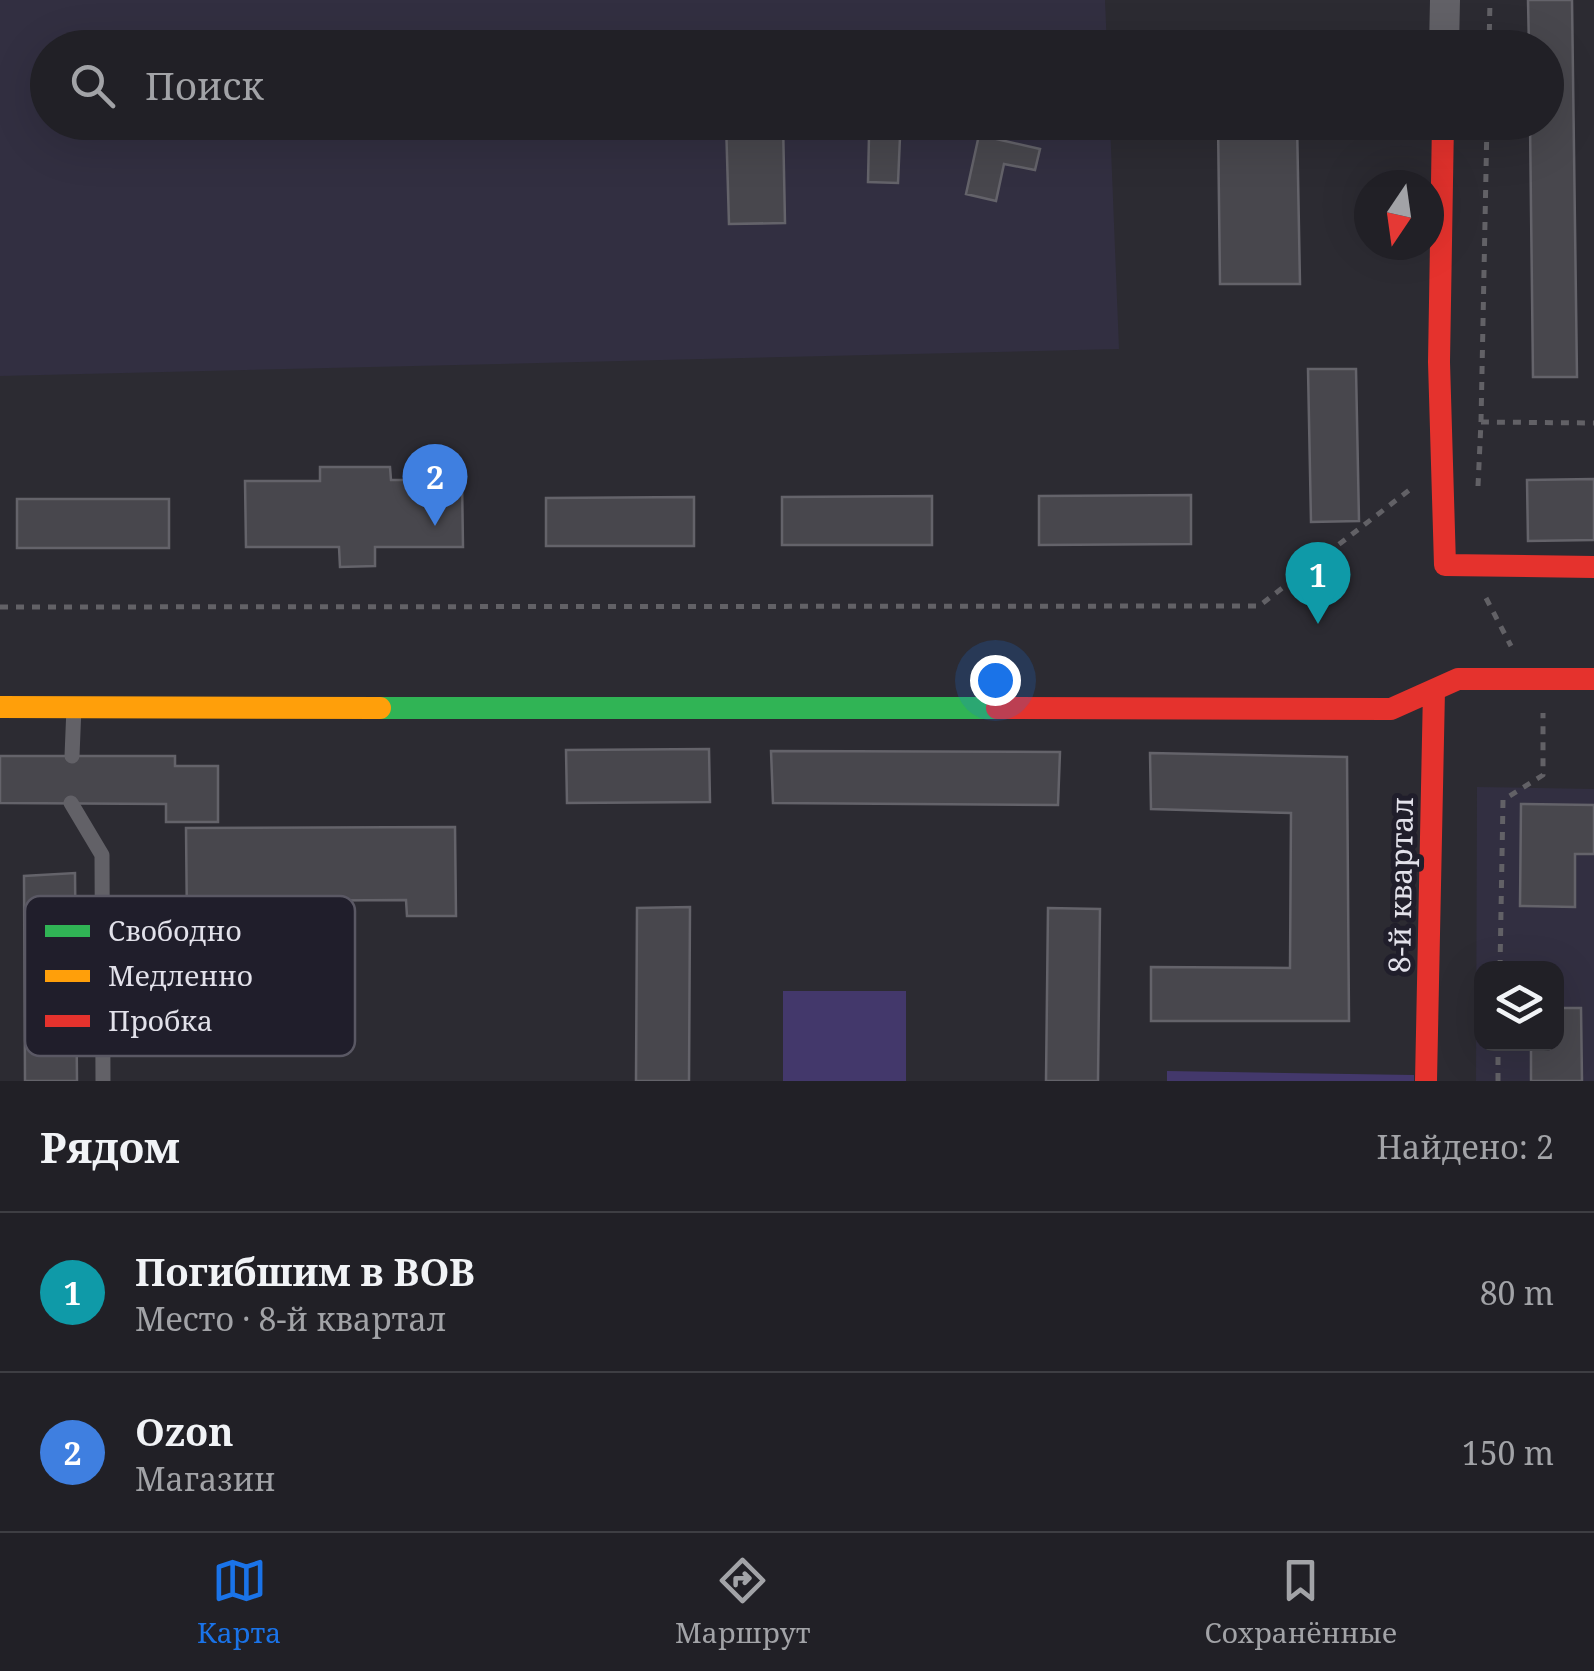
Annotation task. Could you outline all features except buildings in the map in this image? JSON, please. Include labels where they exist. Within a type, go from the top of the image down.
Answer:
[{"type":"street","points":[[1444,0],[1444,30]]},
{"type":"street","points":[[1443,140],[1445,565],[1594,567]]},
{"type":"street","points":[[0,707],[1391,709],[1458,680],[1594,679]]},
{"type":"street","name":"8-й квартал","points":[[1426,1081],[1434,690]]},
{"type":"lane","points":[[72,756],[74,708]]},
{"type":"lane","points":[[71,803],[102,855],[102,896]]},
{"type":"path","points":[[1489,30],[1490,0]]},
{"type":"path","points":[[1481,422],[1488,140]]},
{"type":"path","points":[[0,607],[1259,606],[1442,465]]},
{"type":"path","points":[[1498,1051],[1498,1081]]},
{"type":"shaded area","points":[[0,0],[1105,0],[1106,30],[30,30],[30,140],[1111,140],[1119,349],[0,376]]},
{"type":"shaded area","points":[[1477,787],[1594,789],[1594,1081],[1476,1081],[1476,1051],[1564,1051],[1564,961],[1476,961]]},
{"type":"shaded area","points":[[783,991],[906,991],[906,1081],[783,1081]]},
{"type":"shaded area","points":[[1167,1071],[1414,1075],[1414,1081],[1167,1081]]},
{"type":"traffic: fast","points":[[380,708],[997,708]]},
{"type":"traffic: slow","points":[[0,707],[380,708]]},
{"type":"traffic: jam","points":[[1443,140],[1439,362],[1445,565],[1594,567]]},
{"type":"traffic: jam","points":[[997,708],[1391,709],[1458,679],[1594,679]]},
{"type":"traffic: jam","points":[[1426,1081],[1434,690]]},
{"type":"place","name":"Ozon","points":[[435,526]]},
{"type":"place","name":"Погибшим в ВОВ","points":[[1318,624]]}]
